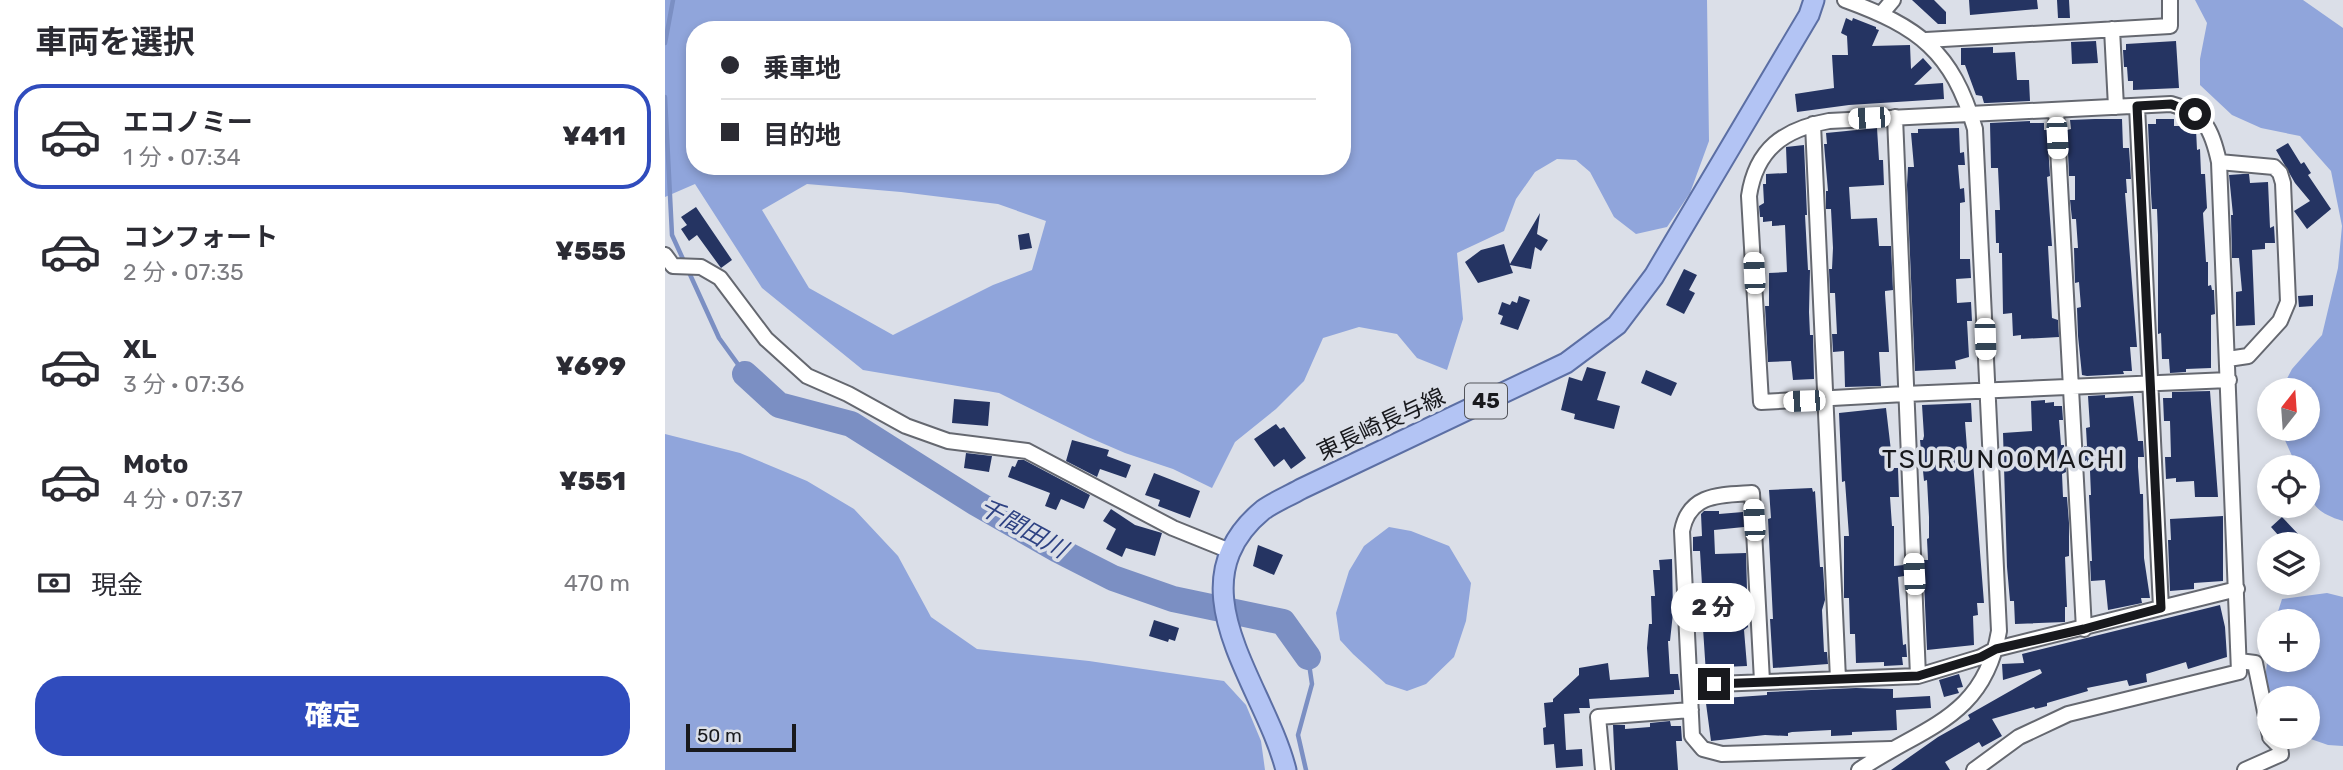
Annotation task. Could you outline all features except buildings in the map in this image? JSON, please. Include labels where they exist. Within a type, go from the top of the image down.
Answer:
[{"type":"main road","name":"東長崎長与線","points":[[1286,770],[1269,720],[1229,628],[1222,601],[1223,576],[1230,551],[1245,527],[1266,508],[1301,489],[1566,363],[1617,325],[1654,275],[1809,15],[1814,0]]},
{"type":"street","points":[[1845,0],[1882,13],[1926,40],[1955,78],[1975,129],[1999,631],[1996,649],[1976,691],[1960,708],[1936,726],[1861,769]]},
{"type":"street","points":[[1882,13],[1893,0]]},
{"type":"street","points":[[1926,40],[2170,26],[2170,0]]},
{"type":"street","points":[[2112,29],[2116,107]]},
{"type":"street","points":[[1975,770],[2019,737],[2068,714],[2239,672],[2228,359],[2219,162],[2210,130],[2195,114],[2171,104],[1895,117],[1812,124],[1783,137],[1761,157],[1754,172],[1749,196],[1761,402],[2228,380]]},
{"type":"street","points":[[2137,106],[2161,608]]},
{"type":"street","points":[[2056,111],[2084,629]]},
{"type":"street","points":[[1895,117],[1918,676]]},
{"type":"street","points":[[1812,124],[1838,679]]},
{"type":"street","points":[[2219,162],[2274,167],[2280,173],[2283,183],[2288,302],[2280,321],[2248,356],[2228,359]]},
{"type":"street","points":[[665,255],[673,266],[701,267],[720,278],[767,339],[807,376],[848,394],[907,426],[948,440],[1027,451],[1174,528],[1230,551]]},
{"type":"street","points":[[1762,681],[1752,493],[1702,500],[1688,513],[1682,531],[1692,736],[1703,749],[1722,754],[1896,749]]},
{"type":"street","points":[[1690,685],[1918,676],[1981,657],[1996,649],[2237,589]]},
{"type":"street","points":[[2239,661],[2255,663],[2260,686]]},
{"type":"street","points":[[1604,770],[1598,717],[1691,710]]},
{"type":"street","points":[[2245,770],[2281,754],[2280,749]]},
{"type":"shaded area","points":[[665,0],[1707,0],[1709,141],[1690,193],[1667,227],[1636,234],[1614,217],[1590,172],[1576,160],[1557,159],[1535,172],[1516,199],[1504,231],[1457,253],[1463,319],[1447,370],[1417,358],[1397,334],[1359,327],[1323,338],[1304,381],[1276,409],[1235,442],[1212,488],[1173,469],[1088,437],[999,393],[863,370],[762,288],[695,184],[665,197]],"holes":[[[807,184],[998,204],[1046,221],[1032,270],[993,285],[893,335],[809,288],[762,210]]]},
{"type":"shaded area","points":[[2195,0],[2303,0],[2343,28],[2343,521],[2320,510],[2320,455],[2292,455],[2285,441],[2321,441],[2321,378],[2287,378],[2322,335],[2338,268],[2342,226],[2331,171],[2300,136],[2261,128],[2232,115],[2200,85],[2200,59],[2207,23]]},
{"type":"shaded area","points":[[665,434],[740,453],[807,481],[854,509],[898,556],[931,617],[977,649],[1089,661],[1224,681],[1246,705],[1261,741],[1265,770],[665,770]]},
{"type":"shaded area","points":[[1389,527],[1411,531],[1449,546],[1471,583],[1466,621],[1454,657],[1426,684],[1407,691],[1386,684],[1340,640],[1336,613],[1349,571],[1364,546]]},
{"type":"shaded area","points":[[2320,594],[2343,597],[2343,746],[2320,742],[2320,686],[2264,686],[2266,672],[2320,672],[2320,609],[2279,609],[2282,599]]},
{"type":"waterway","points":[[665,43],[673,0]]},
{"type":"waterway","points":[[665,97],[672,235],[719,338],[745,374]]},
{"type":"waterway","name":"千間田川","points":[[745,374],[779,405],[851,424],[976,503],[1113,578],[1173,599],[1283,622],[1308,657]]},
{"type":"waterway","points":[[1306,770],[1298,735],[1312,684],[1308,657]]},
{"type":"district","name":"TSURUNOOMACHI","points":[[2004,459]]},
{"type":"route","points":[[1714,684],[1918,676],[1981,657],[1996,649],[2161,608],[2137,106],[2171,104],[2195,114]]}]
